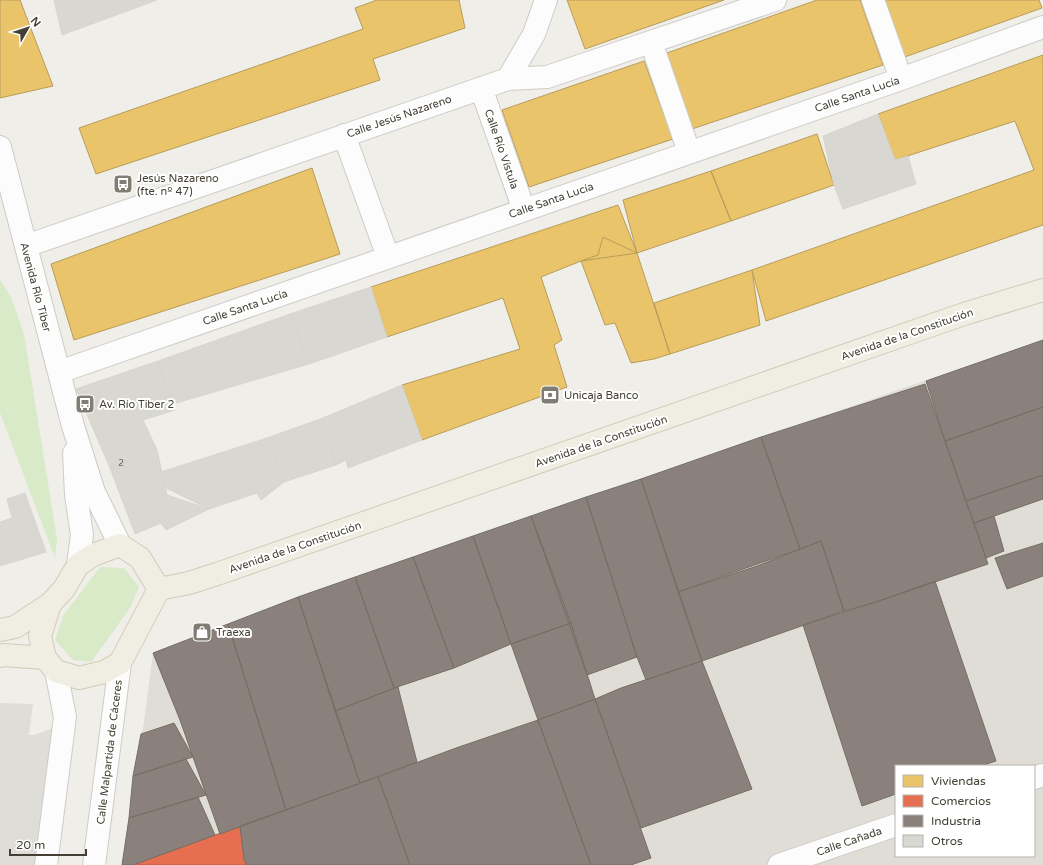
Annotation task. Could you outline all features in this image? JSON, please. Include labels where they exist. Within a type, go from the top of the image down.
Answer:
[{"type":"main road","name":"Avenida de la Constitución","points":[[159,589],[189,583],[217,574],[964,314],[1043,290]]},
{"type":"main road","points":[[0,630],[15,627],[50,604],[64,589],[78,565],[93,555],[120,545],[140,558],[159,589],[120,663],[104,672],[79,678],[51,665],[0,656]]},
{"type":"main road","points":[[50,604],[40,636],[51,665]]},
{"type":"street","points":[[508,79],[534,34],[546,0]]},
{"type":"street","name":"Calle Jesús Nazareno","points":[[26,246],[480,88],[508,79],[547,77],[652,42],[748,4],[775,0]]},
{"type":"street","points":[[873,0],[901,79]]},
{"type":"street","name":"Calle Santa Lucía","points":[[59,372],[901,79],[1043,27]]},
{"type":"street","points":[[652,42],[689,152]]},
{"type":"street","name":"Calle Río Vístula","points":[[480,88],[524,210]]},
{"type":"street","points":[[344,135],[388,257]]},
{"type":"street","name":"Avenida Río Tíber","points":[[0,148],[73,426],[94,492],[120,545]]},
{"type":"street","name":"Avenida Río Tíber","points":[[73,426],[76,495],[82,535],[78,565]]},
{"type":"street","name":"Calle Malpartida de Cáceres","points":[[94,865],[120,663]]},
{"type":"street","points":[[46,865],[64,717],[51,665]]},
{"type":"street","name":"Calle Cañada","points":[[780,865],[895,825]]},
{"type":"shaded area","points":[[1043,340],[1043,865],[122,865],[153,653],[298,597]]},
{"type":"shaded area","points":[[0,703],[33,704],[29,735],[34,735],[56,727],[38,865],[0,865]]},
{"type":"green space","points":[[0,280],[11,297],[24,334],[57,539],[55,558],[0,413]]},
{"type":"green space","points":[[100,567],[124,568],[139,587],[130,608],[91,662],[73,660],[55,640],[63,616]]},
{"type":"building: Viviendas","points":[[0,0],[20,0],[53,86],[0,98]]},
{"type":"building: Viviendas","points":[[377,0],[459,0],[465,28],[373,59],[380,80],[96,174],[79,128],[363,29],[355,8]]},
{"type":"building: Viviendas","points":[[567,0],[724,0],[585,49]]},
{"type":"building: Viviendas","points":[[817,0],[860,0],[883,65],[692,129],[664,54]]},
{"type":"building: Viviendas","points":[[880,0],[1039,0],[1042,8],[902,58]]},
{"type":"building: Viviendas","points":[[1043,55],[1043,225],[766,321],[752,270],[1034,170],[1015,121],[895,160],[878,114]]},
{"type":"building: Viviendas","points":[[644,61],[673,139],[529,187],[502,110]]},
{"type":"building: Viviendas","points":[[817,134],[834,185],[731,221],[711,171]]},
{"type":"building: Viviendas","points":[[312,168],[340,254],[74,340],[51,264]]},
{"type":"building: Viviendas","points":[[711,171],[731,221],[637,253],[623,200]]},
{"type":"building: Viviendas","points":[[618,205],[637,253],[581,261],[541,277],[562,340],[554,345],[567,387],[422,440],[402,385],[520,349],[503,298],[387,337],[371,287]]},
{"type":"building: Viviendas","points":[[603,237],[637,253],[670,354],[654,359],[631,363],[615,323],[605,325],[581,261],[598,255]]},
{"type":"building: Viviendas","points":[[752,270],[760,325],[670,354],[654,303]]},
{"type":"building: Comercios","points":[[240,826],[244,859],[247,865],[133,865]]},
{"type":"building: Industria","points":[[1043,340],[1043,407],[945,441],[926,381]]},
{"type":"building: Industria","points":[[925,384],[988,564],[876,602],[844,611],[821,541],[800,549],[761,437]]},
{"type":"building: Industria","points":[[1043,407],[1043,475],[966,501],[945,441]]},
{"type":"building: Industria","points":[[761,437],[800,549],[678,592],[641,479]]},
{"type":"building: Industria","points":[[1043,475],[1043,499],[974,523],[966,501]]},
{"type":"building: Industria","points":[[641,479],[702,661],[646,680],[637,657],[586,497]]},
{"type":"building: Industria","points":[[586,497],[637,657],[587,675],[531,516]]},
{"type":"building: Industria","points":[[531,516],[571,623],[511,644],[473,536]]},
{"type":"building: Industria","points":[[994,516],[1004,551],[986,558],[974,523]]},
{"type":"building: Industria","points":[[473,536],[511,644],[454,668],[413,557]]},
{"type":"building: Industria","points":[[821,541],[844,611],[702,661],[678,592],[757,566]]},
{"type":"building: Industria","points":[[1043,543],[1043,576],[1007,589],[995,558]]},
{"type":"building: Industria","points":[[413,557],[454,668],[394,688],[355,577]]},
{"type":"building: Industria","points":[[355,577],[394,688],[335,711],[298,597]]},
{"type":"building: Industria","points":[[935,581],[996,761],[984,765],[895,765],[895,794],[862,806],[803,625],[876,602]]},
{"type":"building: Industria","points":[[298,597],[360,783],[286,810],[228,624]]},
{"type":"building: Industria","points":[[571,623],[595,699],[538,720],[511,644]]},
{"type":"building: Industria","points":[[228,624],[286,810],[220,834],[180,720],[153,653]]},
{"type":"building: Industria","points":[[702,661],[752,789],[641,828],[595,699],[621,688]]},
{"type":"building: Industria","points":[[398,687],[417,762],[360,783],[335,711]]},
{"type":"building: Industria","points":[[595,699],[651,858],[631,865],[591,865],[538,720]]},
{"type":"building: Industria","points":[[538,720],[591,865],[410,865],[378,777]]},
{"type":"building: Industria","points":[[174,723],[193,757],[133,776],[141,734]]},
{"type":"building: Industria","points":[[186,759],[206,795],[129,818],[133,776]]},
{"type":"building: Industria","points":[[378,777],[410,865],[247,865],[244,859],[240,826]]},
{"type":"building: Industria","points":[[198,797],[215,835],[133,865],[122,865],[129,818]]},
{"type":"building: Otros","points":[[54,0],[157,0],[62,35]]},
{"type":"building: Otros","points":[[878,114],[895,160],[908,156],[916,184],[843,209],[834,185],[823,136]]},
{"type":"building: Otros","points":[[371,287],[387,337],[309,364],[290,314]]},
{"type":"building: Otros","points":[[290,314],[309,364],[173,404],[158,361]]},
{"type":"building: Otros","points":[[158,361],[175,410],[143,420],[157,450],[110,468],[76,389]]},
{"type":"building: Otros","points":[[402,385],[422,440],[348,468],[346,460],[336,465],[323,418]]},
{"type":"building: Otros","points":[[323,418],[336,465],[284,482],[267,438]]},
{"type":"building: Otros","points":[[267,438],[284,482],[261,500],[257,493],[209,509],[166,488],[161,472]]},
{"type":"building: Otros","points":[[157,450],[167,495],[209,509],[166,530],[161,523],[135,534],[110,468]]},
{"type":"building: Otros","points":[[25,493],[46,552],[0,566],[0,522],[12,518],[7,499]]},
{"type":"place","name":"Jesús Nazareno (fte. nº 47)","points":[[123,184]]},
{"type":"place","name":"Unicaja Banco","points":[[550,395]]},
{"type":"place","name":"Av. Río Tiber 2","points":[[85,404]]},
{"type":"place","name":"Traexa","points":[[202,632]]}]
